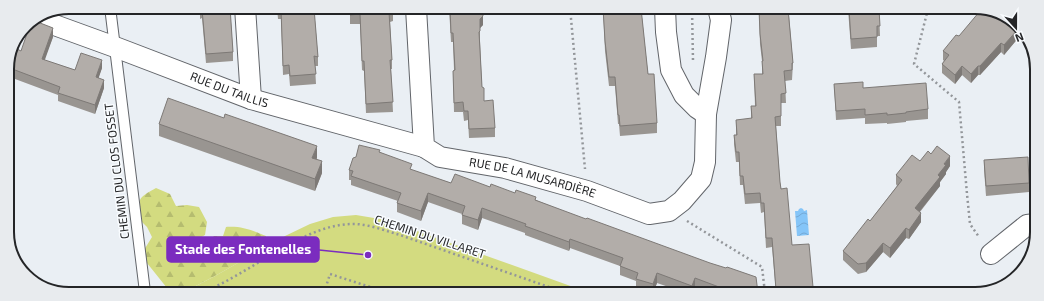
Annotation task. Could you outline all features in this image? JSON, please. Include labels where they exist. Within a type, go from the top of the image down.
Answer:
[{"type":"street","points":[[245,14],[251,99]]},
{"type":"street","points":[[416,14],[424,147]]},
{"type":"street","points":[[665,14],[671,70],[684,96],[696,108],[706,114]]},
{"type":"street","points":[[669,211],[682,201],[701,179],[705,162],[706,114],[719,35],[721,20],[720,14]]},
{"type":"street","name":"RUE DU TAILLIS","points":[[42,21],[251,99],[424,147]]},
{"type":"street","name":"RUE DE LA MUSARDIÈRE","points":[[424,147],[440,157],[505,168],[587,191],[649,214],[669,211]]},
{"type":"street","points":[[991,254],[1027,225],[1030,225]]},
{"type":"lane","name":"CHEMIN DU CLOS FOSSET","points":[[111,14],[144,287]]},
{"type":"path","points":[[571,14],[587,191]]},
{"type":"path","points":[[927,14],[914,64],[960,102],[970,224],[991,254]]},
{"type":"path","points":[[669,211],[762,267],[765,287]]},
{"type":"path","name":"CHEMIN DU VILLARET","points":[[216,287],[288,245],[314,232],[337,225],[357,224],[400,235],[549,287]]},
{"type":"path","points":[[326,287],[330,274],[370,287]]},
{"type":"green space","points":[[156,188],[170,194],[176,206],[187,205],[199,207],[207,222],[205,235],[194,241],[179,240],[176,246],[180,252],[192,252],[198,245],[208,243],[214,236],[223,236],[226,227],[251,230],[266,236],[266,247],[194,287],[166,287],[147,263],[144,250],[152,237],[147,227],[139,219],[140,199]]},
{"type":"green space","points":[[356,215],[380,219],[573,287],[194,287],[285,236],[310,224],[333,217]]},
{"type":"water","points":[[801,208],[804,211],[807,210],[809,235],[797,236],[795,211],[798,211]]},
{"type":"building","points":[[202,14],[230,14],[233,52],[206,54]]},
{"type":"building","points":[[281,14],[314,14],[318,57],[314,56],[316,74],[290,76],[289,65],[283,66]]},
{"type":"building","points":[[360,14],[389,14],[393,102],[366,104],[364,61],[362,61]]},
{"type":"building","points":[[450,14],[483,14],[480,19],[479,32],[482,87],[484,88],[484,101],[493,100],[495,128],[469,129],[468,111],[464,111],[463,102],[454,103],[453,71],[455,70],[453,33],[451,33]]},
{"type":"building","points":[[603,14],[642,14],[648,74],[654,74],[657,123],[620,126],[615,77],[609,77]]},
{"type":"building","points":[[759,14],[788,14],[793,63],[792,70],[784,71],[786,93],[781,94],[781,116],[775,117],[780,182],[781,189],[787,188],[792,245],[809,244],[813,287],[776,287],[772,238],[766,238],[764,203],[761,203],[760,193],[745,194],[743,176],[740,176],[739,152],[736,152],[734,135],[737,135],[736,120],[752,118],[751,106],[756,106],[754,74],[763,74]]},
{"type":"building","points":[[849,14],[879,14],[880,26],[877,26],[877,37],[851,39]]},
{"type":"building","points":[[977,14],[996,18],[1006,23],[1015,32],[1004,45],[1001,43],[971,74],[962,66],[955,75],[942,64],[949,55],[943,51],[956,35],[959,36]]},
{"type":"building","points":[[39,23],[53,28],[42,59],[75,70],[81,53],[102,60],[96,77],[104,80],[95,105],[58,93],[60,87],[14,70],[16,54],[18,49],[21,51],[27,33]]},
{"type":"building","points":[[863,82],[863,88],[926,83],[928,109],[887,115],[887,113],[865,115],[865,109],[836,111],[834,84]]},
{"type":"building","points":[[168,98],[224,118],[225,114],[317,146],[312,158],[322,161],[315,179],[159,124]]},
{"type":"building","points":[[359,145],[380,150],[379,152],[412,164],[410,169],[451,183],[455,174],[490,187],[491,184],[515,193],[516,190],[536,197],[535,200],[586,219],[587,218],[710,263],[756,277],[757,287],[719,287],[695,278],[692,286],[657,273],[653,284],[636,279],[638,273],[620,266],[623,258],[570,239],[569,242],[482,208],[478,220],[462,215],[465,206],[428,193],[421,211],[397,203],[401,193],[351,176],[353,171],[349,170],[353,158],[356,157]]},
{"type":"building","points":[[937,146],[950,156],[944,164],[946,165],[938,175],[940,177],[915,208],[921,213],[909,230],[906,228],[890,248],[883,243],[866,263],[858,264],[843,251],[868,219],[870,221],[902,180],[896,175],[912,155],[920,161],[928,151],[931,154]]},
{"type":"building","points":[[1028,157],[1029,183],[986,186],[984,160]]},
{"type":"place","name":"Stade des Fontenelles","points":[[368,255]]}]
